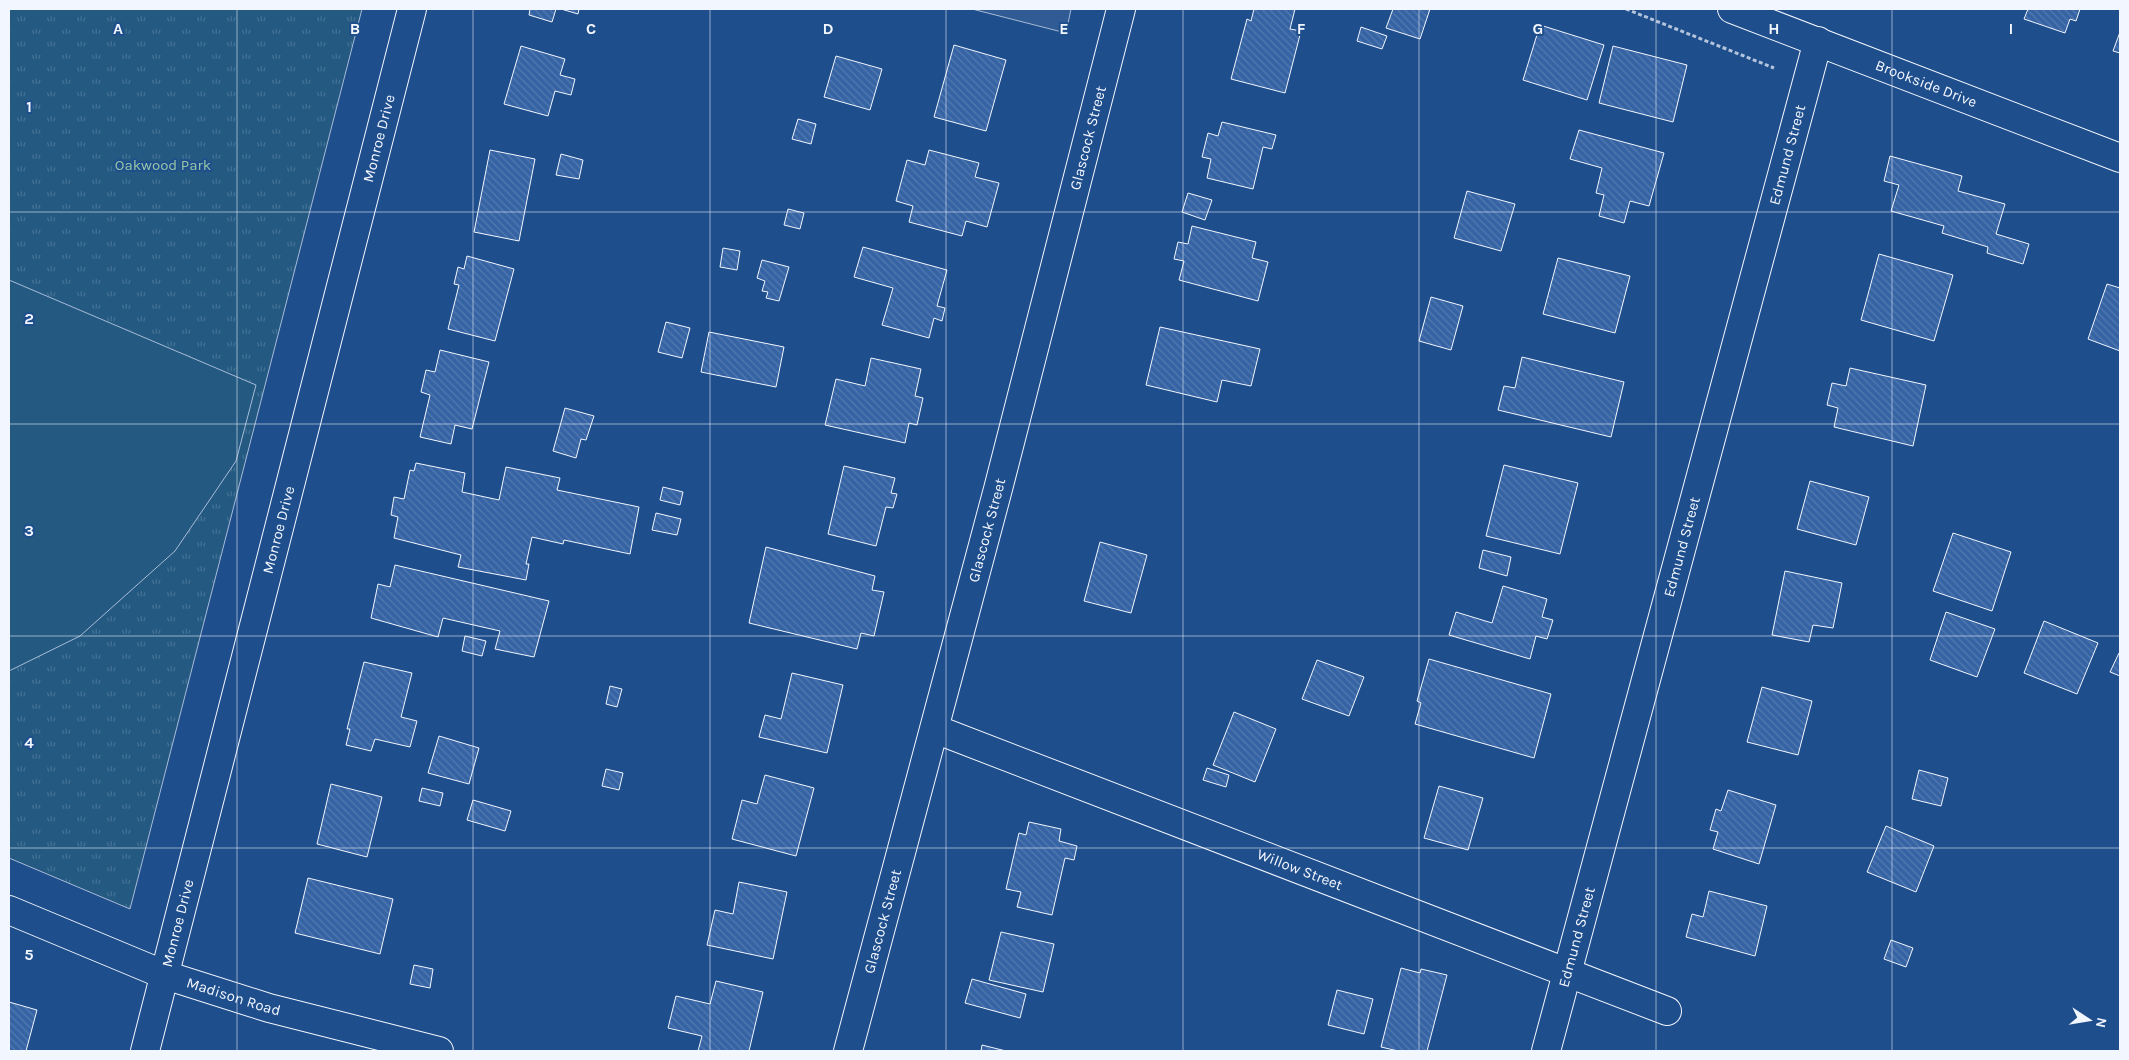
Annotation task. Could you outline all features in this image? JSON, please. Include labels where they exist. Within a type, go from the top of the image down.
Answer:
[{"type":"street","name":"Monroe Drive","points":[[145,1051],[412,9]]},
{"type":"street","name":"Glascock Street","points":[[848,1051],[934,729],[1121,9]]},
{"type":"street","name":"Brookside Drive","points":[[1732,9],[2120,158]]},
{"type":"street","name":"Edmund Street","points":[[1546,1051],[1818,41]]},
{"type":"street","name":"Willow Street","points":[[934,729],[1667,1011]]},
{"type":"street","name":"Madison Road","points":[[9,910],[166,975],[269,1008],[439,1051]]},
{"type":"path","points":[[1626,9],[1775,68]]},
{"type":"green space","name":"Oakwood Park","points":[[9,9],[362,9],[130,909],[9,858]]},
{"type":"green space","points":[[9,280],[256,385],[236,461],[175,551],[80,636],[9,671]]},
{"type":"shaded area","points":[[972,9],[1071,9],[1066,33]]},
{"type":"building","points":[[530,9],[556,9],[552,22],[529,15]]},
{"type":"building","points":[[561,9],[579,9],[578,14]]},
{"type":"building","points":[[1254,9],[1295,9],[1290,29],[1301,31],[1285,93],[1231,79],[1247,19],[1251,21]]},
{"type":"building","points":[[1393,9],[1430,9],[1420,39],[1386,28]]},
{"type":"building","points":[[2028,9],[2080,9],[2076,21],[2070,19],[2065,33],[2024,19]]},
{"type":"building","points":[[1540,25],[1604,45],[1587,100],[1523,80]]},
{"type":"building","points":[[1361,27],[1387,36],[1382,49],[1357,41]]},
{"type":"building","points":[[2120,32],[2120,53],[2113,51]]},
{"type":"building","points":[[954,45],[1006,60],[986,131],[934,117]]},
{"type":"building","points":[[521,46],[565,59],[560,75],[575,79],[571,95],[555,91],[548,116],[504,104]]},
{"type":"building","points":[[1613,46],[1687,65],[1673,122],[1599,103]]},
{"type":"building","points":[[836,56],[882,69],[870,110],[824,97]]},
{"type":"building","points":[[798,119],[816,124],[811,144],[792,139]]},
{"type":"building","points":[[1222,122],[1276,135],[1272,149],[1263,147],[1253,189],[1207,178],[1211,159],[1202,157],[1208,133],[1218,136]]},
{"type":"building","points":[[1579,130],[1664,153],[1649,206],[1630,201],[1624,223],[1599,216],[1604,195],[1596,193],[1602,168],[1570,159]]},
{"type":"building","points":[[490,150],[535,159],[519,241],[474,232]]},
{"type":"building","points":[[929,150],[979,163],[975,177],[999,183],[987,227],[966,221],[962,236],[909,222],[913,206],[896,201],[907,160],[925,165]]},
{"type":"building","points":[[561,154],[583,160],[579,179],[556,175]]},
{"type":"building","points":[[1890,156],[1962,176],[1958,191],[2005,204],[1996,234],[2029,244],[2023,264],[1987,253],[1988,247],[1942,233],[1944,226],[1891,211],[1899,185],[1884,181]]},
{"type":"building","points":[[1467,191],[1515,204],[1501,251],[1454,238]]},
{"type":"building","points":[[1188,193],[1212,200],[1205,220],[1182,212]]},
{"type":"building","points":[[788,209],[804,213],[800,229],[784,225]]},
{"type":"building","points":[[1192,226],[1256,242],[1252,258],[1268,262],[1258,301],[1179,280],[1184,261],[1174,259],[1178,242],[1188,244]]},
{"type":"building","points":[[863,247],[947,270],[937,306],[945,308],[942,321],[934,318],[929,338],[882,325],[893,288],[854,277]]},
{"type":"building","points":[[723,248],[740,251],[737,270],[720,267]]},
{"type":"building","points":[[1879,254],[1953,275],[1934,341],[1861,320]]},
{"type":"building","points":[[467,256],[514,269],[495,341],[448,329],[459,285],[454,284],[458,267],[464,269]]},
{"type":"building","points":[[1558,258],[1630,276],[1615,333],[1543,314]]},
{"type":"building","points":[[762,260],[789,267],[779,301],[766,298],[768,292],[762,291],[765,281],[757,278]]},
{"type":"building","points":[[2107,284],[2120,288],[2120,351],[2088,339]]},
{"type":"building","points":[[1431,297],[1463,306],[1451,350],[1419,341]]},
{"type":"building","points":[[666,322],[690,328],[682,358],[658,352]]},
{"type":"building","points":[[1160,327],[1260,349],[1251,386],[1222,380],[1217,402],[1146,385]]},
{"type":"building","points":[[709,332],[784,347],[776,387],[701,372]]},
{"type":"building","points":[[440,350],[489,362],[472,429],[455,425],[451,444],[420,437],[430,395],[421,392],[426,370],[435,372]]},
{"type":"building","points":[[1522,357],[1624,382],[1611,437],[1498,410],[1504,386],[1515,388]]},
{"type":"building","points":[[871,358],[921,369],[915,396],[923,398],[917,425],[909,423],[905,443],[825,425],[836,379],[865,386]]},
{"type":"building","points":[[1850,368],[1926,385],[1913,446],[1834,427],[1838,408],[1827,405],[1832,383],[1846,386]]},
{"type":"building","points":[[565,408],[594,416],[586,440],[581,439],[576,458],[553,451]]},
{"type":"building","points":[[416,463],[465,473],[462,492],[499,500],[506,467],[560,478],[557,490],[639,507],[630,554],[564,540],[563,544],[532,537],[526,564],[529,564],[526,580],[458,567],[461,555],[394,538],[398,517],[391,515],[394,497],[404,499],[410,470],[414,471]]},
{"type":"building","points":[[1504,465],[1578,483],[1560,554],[1486,536]]},
{"type":"building","points":[[844,466],[895,478],[891,493],[897,494],[893,508],[886,507],[876,546],[828,534]]},
{"type":"building","points":[[1810,481],[1869,497],[1856,545],[1797,529]]},
{"type":"building","points":[[663,487],[683,492],[680,505],[660,500]]},
{"type":"building","points":[[656,513],[681,519],[677,535],[652,530]]},
{"type":"building","points":[[1953,533],[2011,552],[1992,611],[1933,591]]},
{"type":"building","points":[[1100,542],[1147,555],[1131,613],[1084,601]]},
{"type":"building","points":[[766,547],[875,576],[872,590],[884,592],[874,636],[861,633],[857,649],[749,623]]},
{"type":"building","points":[[1483,550],[1511,557],[1507,576],[1479,568]]},
{"type":"building","points":[[395,565],[549,601],[534,657],[495,649],[500,631],[443,618],[438,637],[371,618],[378,584],[390,587]]},
{"type":"building","points":[[1785,571],[1842,583],[1833,628],[1813,625],[1809,642],[1772,635]]},
{"type":"building","points":[[1503,586],[1547,599],[1542,617],[1553,620],[1547,639],[1536,636],[1530,659],[1449,635],[1456,612],[1492,623]]},
{"type":"building","points":[[1946,612],[1995,629],[1977,677],[1930,660]]},
{"type":"building","points":[[2044,621],[2098,643],[2077,694],[2024,673]]},
{"type":"building","points":[[465,636],[486,641],[482,656],[462,651]]},
{"type":"building","points":[[2120,654],[2120,676],[2110,672]]},
{"type":"building","points":[[1429,659],[1551,694],[1534,758],[1415,724],[1421,703],[1417,701]]},
{"type":"building","points":[[1317,660],[1364,677],[1349,716],[1302,699]]},
{"type":"building","points":[[364,662],[412,673],[401,717],[417,721],[410,747],[375,739],[371,751],[346,745],[350,729],[347,729]]},
{"type":"building","points":[[792,673],[843,685],[827,753],[759,737],[765,715],[781,719]]},
{"type":"building","points":[[610,686],[622,689],[617,707],[606,704]]},
{"type":"building","points":[[1762,687],[1812,701],[1798,755],[1747,742]]},
{"type":"building","points":[[1234,712],[1276,729],[1255,782],[1213,765]]},
{"type":"building","points":[[439,736],[479,748],[469,784],[428,773]]},
{"type":"building","points":[[1207,768],[1229,775],[1226,787],[1203,780]]},
{"type":"building","points":[[606,769],[623,773],[619,790],[602,786]]},
{"type":"building","points":[[1919,770],[1948,778],[1941,806],[1912,799]]},
{"type":"building","points":[[765,775],[814,788],[796,856],[732,839],[742,800],[757,804]]},
{"type":"building","points":[[331,784],[382,797],[367,857],[317,844]]},
{"type":"building","points":[[1439,786],[1483,798],[1468,850],[1424,838]]},
{"type":"building","points":[[422,788],[443,793],[440,806],[419,801]]},
{"type":"building","points":[[1728,790],[1776,805],[1759,864],[1713,849],[1718,832],[1710,830],[1716,809],[1721,811]]},
{"type":"building","points":[[473,800],[511,811],[505,831],[467,820]]},
{"type":"building","points":[[1029,822],[1061,829],[1059,841],[1077,846],[1074,860],[1065,858],[1052,915],[1017,907],[1021,892],[1006,889],[1019,833],[1026,835]]},
{"type":"building","points":[[1886,826],[1934,846],[1916,892],[1867,872]]},
{"type":"building","points":[[308,878],[393,899],[380,954],[295,933]]},
{"type":"building","points":[[739,882],[787,892],[773,959],[707,945],[715,910],[733,914]]},
{"type":"building","points":[[1709,891],[1767,906],[1755,956],[1686,937],[1692,914],[1703,917]]},
{"type":"building","points":[[1001,932],[1054,944],[1043,992],[989,980]]},
{"type":"building","points":[[1891,940],[1913,948],[1906,967],[1884,959]]},
{"type":"building","points":[[414,965],[433,969],[430,988],[410,984]]},
{"type":"building","points":[[1401,968],[1420,973],[1421,969],[1447,975],[1427,1051],[1398,1051],[1381,1047]]},
{"type":"building","points":[[972,979],[1026,994],[1020,1018],[965,1003]]},
{"type":"building","points":[[716,981],[763,992],[749,1051],[698,1051],[702,1036],[668,1028],[676,996],[710,1004]]},
{"type":"building","points":[[1337,990],[1373,999],[1364,1034],[1328,1025]]},
{"type":"building","points":[[9,1002],[37,1010],[26,1051],[9,1051]]},
{"type":"building","points":[[982,1045],[1006,1051],[981,1051]]}]
